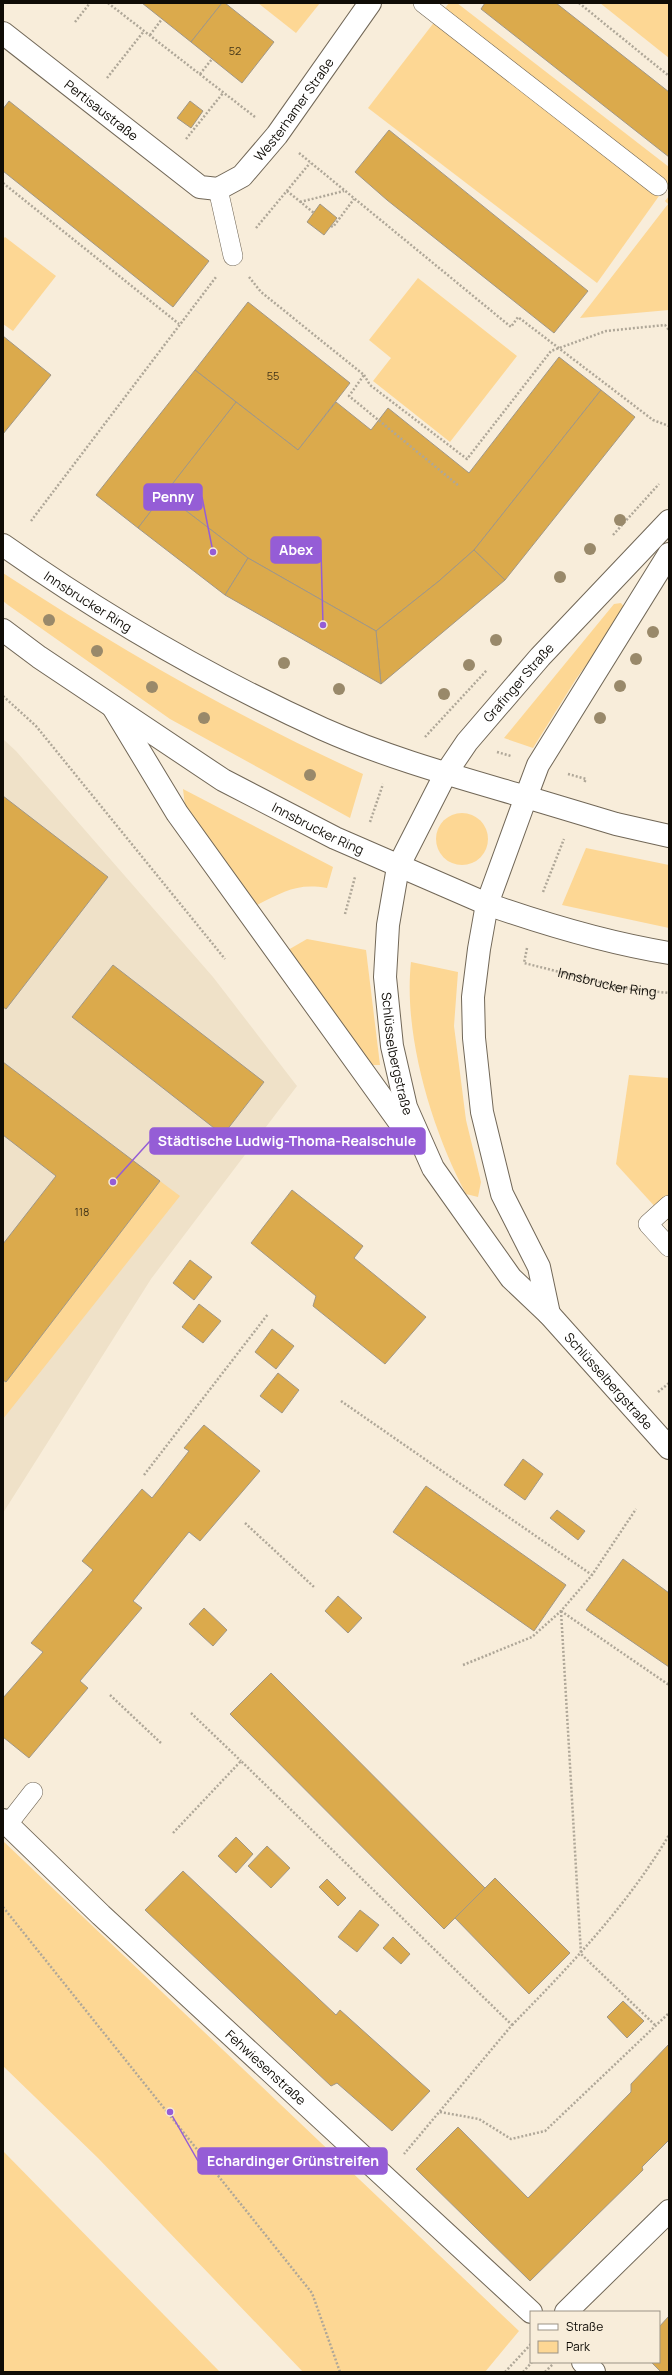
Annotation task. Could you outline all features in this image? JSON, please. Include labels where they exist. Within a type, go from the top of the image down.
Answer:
[{"type":"main road","name":"Westerhamer Straße","points":[[209,188],[242,176],[277,135],[370,3]]},
{"type":"main road","name":"Pertisaustraße","points":[[3,33],[167,162],[209,188]]},
{"type":"main road","name":"Grafinger Straße","points":[[398,867],[446,773],[467,742],[549,647],[669,521]]},
{"type":"main road","name":"Innsbrucker Ring","points":[[3,545],[86,602],[207,673],[324,729],[405,760],[446,773],[574,811],[669,836]]},
{"type":"main road","points":[[488,904],[538,765],[669,554]]},
{"type":"main road","name":"Innsbrucker Ring","points":[[3,630],[113,708],[222,780],[362,850],[398,867],[488,904],[533,920],[620,945],[669,953]]},
{"type":"main road","points":[[113,708],[177,813],[280,958],[434,1168]]},
{"type":"main road","name":"Schlüsselbergstraße","points":[[398,867],[388,924],[385,977],[392,1046],[406,1107],[434,1168],[511,1278],[549,1314],[669,1448]]},
{"type":"main road","name":"Schlüsselbergstraße","points":[[488,904],[479,949],[473,997],[474,1038],[482,1112],[502,1194],[539,1267],[549,1314]]},
{"type":"main road","name":"Fehwiesenstraße","points":[[5,1822],[102,1915],[530,2311]]},
{"type":"main road","points":[[567,2311],[669,2211]]},
{"type":"main road","points":[[584,2363],[594,2372]]},
{"type":"lane","points":[[423,3],[658,186]]},
{"type":"lane","points":[[209,188],[233,256]]},
{"type":"lane","points":[[669,1205],[648,1224],[669,1247]]},
{"type":"lane","points":[[5,1822],[32,1792]]},
{"type":"path","points":[[75,22],[90,3]]},
{"type":"path","points":[[108,3],[277,135],[511,327],[518,317],[653,420],[669,426]]},
{"type":"path","points":[[579,3],[669,76]]},
{"type":"path","points":[[150,35],[162,19]]},
{"type":"path","points":[[106,80],[144,31]]},
{"type":"path","points":[[200,74],[212,59]]},
{"type":"path","points":[[167,162],[198,121],[223,93]]},
{"type":"path","points":[[31,521],[179,324],[310,163]]},
{"type":"path","points":[[3,183],[179,324]]},
{"type":"path","points":[[287,191],[314,213]]},
{"type":"path","points":[[300,202],[344,191]]},
{"type":"path","points":[[331,226],[333,227],[354,199]]},
{"type":"path","points":[[261,292],[364,375],[370,386],[467,459],[551,351],[606,331],[665,325],[669,330]]},
{"type":"path","points":[[364,375],[349,396],[459,486]]},
{"type":"path","points":[[3,696],[36,726],[225,959]]},
{"type":"path","points":[[345,914],[362,850],[382,785],[432,728]]},
{"type":"path","points":[[467,742],[538,765]]},
{"type":"path","points":[[533,920],[586,779]]},
{"type":"path","name":"Innsbrucker Ring","points":[[533,920],[524,963],[623,988],[669,992]]},
{"type":"path","points":[[144,1475],[268,1314]]},
{"type":"path","points":[[341,1401],[592,1575]]},
{"type":"path","points":[[463,1665],[532,1637],[561,1611],[592,1575],[636,1509]]},
{"type":"path","points":[[245,1523],[314,1587]]},
{"type":"path","points":[[561,1611],[669,1685]]},
{"type":"path","points":[[561,1611],[581,1954],[656,2026]]},
{"type":"path","points":[[110,1695],[162,1744]]},
{"type":"path","points":[[191,1713],[512,2025]]},
{"type":"path","points":[[173,1833],[241,1761]]},
{"type":"path","points":[[386,2177],[512,2025],[581,1954],[654,1859],[669,1835]]},
{"type":"path","points":[[3,1907],[312,2293],[340,2372]]},
{"type":"path","points":[[440,2112],[479,2119],[511,2139],[545,2131],[669,2013]]},
{"type":"path","points":[[505,2372],[530,2345]]},
{"type":"path","points":[[523,2372],[531,2363]]},
{"type":"path","points":[[545,2372],[550,2367]]},
{"type":"shaded area","points":[[3,739],[16,751],[213,977],[297,1086],[151,1279],[3,1513]]},
{"type":"green space","points":[[258,3],[320,3],[296,33]]},
{"type":"green space","points":[[449,3],[457,3],[669,167],[669,182],[597,283],[368,108]]},
{"type":"green space","points":[[600,3],[669,3],[669,58]]},
{"type":"green space","points":[[669,196],[669,310],[580,318],[668,204],[665,201]]},
{"type":"green space","points":[[5,237],[56,276],[13,331],[3,324],[3,239]]},
{"type":"green space","points":[[418,278],[517,356],[450,442],[373,381],[391,358],[369,340]]},
{"type":"green space","points":[[3,573],[90,628],[179,681],[270,729],[363,774],[350,818],[170,719],[8,605],[3,601]]},
{"type":"green space","points":[[621,603],[624,607],[623,615],[576,679],[533,748],[504,738],[614,604]]},
{"type":"green space","points":[[183,789],[333,867],[327,888],[298,888],[290,890],[257,905],[185,806]]},
{"type":"green space","points":[[462,813],[472,815],[480,821],[486,829],[488,839],[486,849],[480,857],[472,863],[462,865],[452,863],[444,857],[438,849],[436,839],[438,829],[444,821],[452,815]]},
{"type":"green space","points":[[586,848],[669,865],[669,928],[562,905]]},
{"type":"green space","points":[[307,939],[366,950],[380,1065],[370,1065],[288,950]]},
{"type":"green space","points":[[411,962],[458,972],[454,1026],[466,1120],[481,1182],[478,1197],[466,1194],[454,1169],[442,1141],[423,1081],[411,1020]]},
{"type":"green space","points":[[629,1075],[669,1078],[669,1222],[616,1164]]},
{"type":"green space","points":[[160,1181],[180,1196],[3,1419],[3,1380],[6,1382]]},
{"type":"green space","points":[[3,1841],[519,2331],[485,2372],[303,2372],[98,2158],[3,2066]]},
{"type":"green space","points":[[3,2151],[220,2372],[3,2372]]},
{"type":"building","points":[[142,3],[222,3],[191,42]]},
{"type":"building","points":[[222,3],[225,3],[274,42],[242,83],[191,42]]},
{"type":"building","points":[[485,3],[556,3],[669,92],[669,157],[481,9]]},
{"type":"building","points":[[9,101],[209,261],[173,307],[3,171],[3,109]]},
{"type":"building","points":[[190,101],[203,111],[191,128],[177,118]]},
{"type":"building","points":[[389,130],[588,291],[554,333],[387,200],[355,172]]},
{"type":"building","points":[[320,204],[337,218],[324,235],[307,222]]},
{"type":"building","points":[[248,302],[350,383],[298,450],[195,370]]},
{"type":"building","points":[[3,336],[51,375],[3,434]]},
{"type":"building","points":[[559,357],[601,390],[474,550],[439,581],[376,631],[248,558],[164,494],[236,402],[298,450],[336,402],[371,430],[388,408],[469,473]]},
{"type":"building","points":[[195,370],[236,402],[138,528],[96,495]]},
{"type":"building","points":[[601,390],[635,417],[505,580],[474,550]]},
{"type":"building","points":[[164,494],[248,558],[225,595],[138,528]]},
{"type":"building","points":[[474,550],[505,580],[381,684],[376,631],[439,581]]},
{"type":"building","points":[[248,558],[376,631],[381,684],[225,595]]},
{"type":"building","points":[[3,796],[108,877],[6,1009],[3,1007]]},
{"type":"building","points":[[113,965],[264,1082],[223,1135],[72,1017]]},
{"type":"building","points":[[3,1062],[160,1181],[6,1382],[3,1380],[3,1244],[56,1176],[3,1135]]},
{"type":"building","points":[[292,1190],[363,1246],[354,1258],[426,1317],[385,1364],[313,1306],[316,1296],[251,1243]]},
{"type":"building","points":[[190,1260],[212,1277],[194,1300],[173,1283]]},
{"type":"building","points":[[199,1304],[221,1321],[203,1343],[182,1327]]},
{"type":"building","points":[[272,1329],[294,1346],[276,1369],[255,1352]]},
{"type":"building","points":[[278,1373],[299,1390],[282,1413],[260,1396]]},
{"type":"building","points":[[204,1425],[260,1471],[200,1541],[189,1532],[133,1601],[142,1608],[80,1681],[88,1688],[29,1758],[3,1737],[3,1698],[43,1652],[31,1643],[93,1570],[82,1561],[142,1489],[152,1498],[189,1451],[184,1448]]},
{"type":"building","points":[[523,1459],[543,1474],[525,1500],[504,1485]]},
{"type":"building","points":[[426,1486],[566,1585],[534,1631],[393,1532]]},
{"type":"building","points":[[557,1510],[585,1531],[578,1540],[550,1518]]},
{"type":"building","points":[[623,1559],[669,1593],[669,1667],[586,1610]]},
{"type":"building","points":[[338,1596],[362,1618],[348,1633],[325,1611]]},
{"type":"building","points":[[204,1608],[227,1630],[213,1646],[189,1624]]},
{"type":"building","points":[[271,1673],[485,1888],[444,1929],[230,1714]]},
{"type":"building","points":[[236,1837],[253,1854],[236,1873],[218,1856]]},
{"type":"building","points":[[267,1846],[290,1868],[271,1888],[248,1866]]},
{"type":"building","points":[[183,1871],[336,2015],[340,2010],[430,2091],[392,2131],[337,2083],[331,2086],[145,1910]]},
{"type":"building","points":[[495,1878],[570,1953],[529,1994],[455,1918]]},
{"type":"building","points":[[327,1879],[346,1898],[338,1906],[319,1887]]},
{"type":"building","points":[[360,1910],[379,1925],[357,1952],[338,1937]]},
{"type":"building","points":[[393,1937],[410,1954],[401,1964],[383,1948]]},
{"type":"building","points":[[623,2001],[644,2021],[627,2038],[607,2017]]},
{"type":"building","points":[[669,2044],[669,2140],[642,2167],[643,2170],[530,2281],[416,2169],[458,2127],[528,2198],[631,2092],[631,2084]]},
{"type":"building","points":[[669,2316],[669,2372],[661,2372],[652,2363],[660,2363],[660,2326]]},
{"type":"place","name":"Penny","points":[[213,552]]},
{"type":"place","name":"Abex","points":[[323,625]]},
{"type":"place","name":"Städtische Ludwig-Thoma-Realschule","points":[[113,1182]]},
{"type":"place","name":"Echardinger Grünstreifen","points":[[170,2112]]}]
